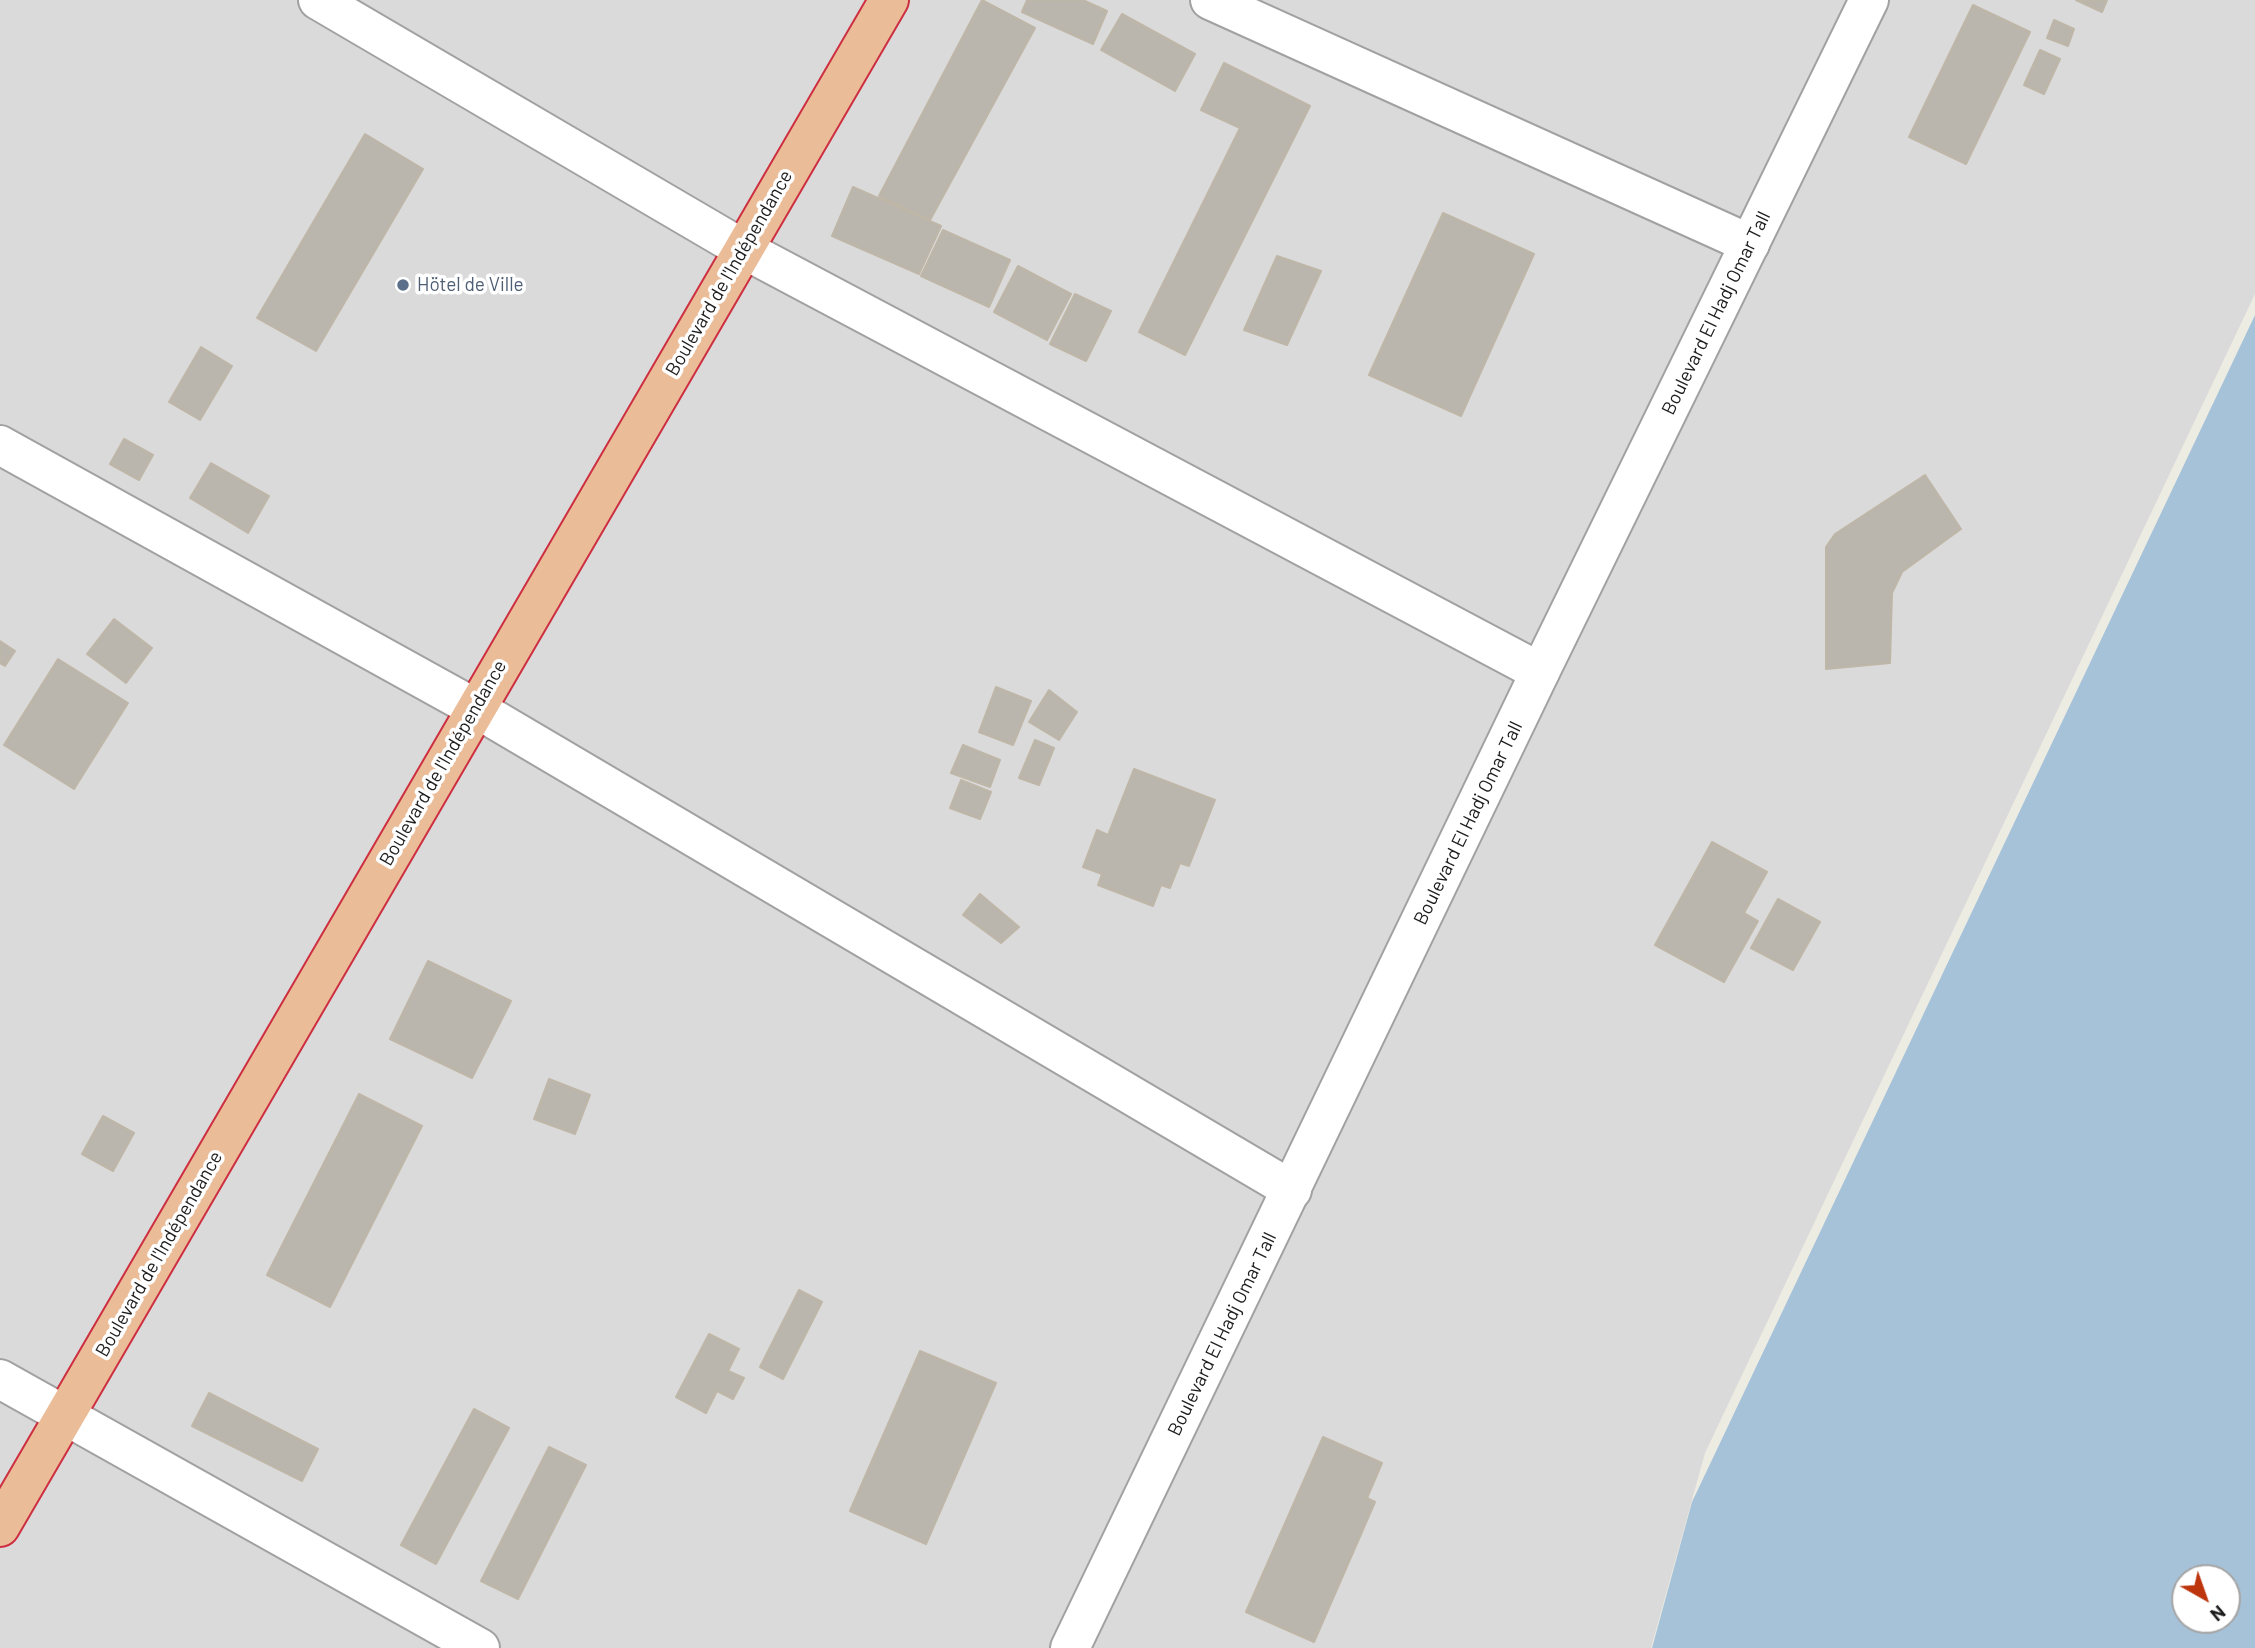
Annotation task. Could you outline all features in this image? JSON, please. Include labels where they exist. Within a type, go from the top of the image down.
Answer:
[{"type":"highway","name":"Boulevard de l'Indépendance","points":[[0,1527],[889,0]]},
{"type":"street","points":[[318,0],[743,249],[1540,672]]},
{"type":"street","points":[[1210,0],[1750,244]]},
{"type":"street","name":"Boulevard El Hadj Omar Tall","points":[[1070,1648],[1540,672],[1869,0]]},
{"type":"street","points":[[0,445],[475,708],[1292,1191]]},
{"type":"street","points":[[0,1380],[66,1414],[480,1648]]},
{"type":"shaded area","points":[[0,0],[2255,0],[2255,294],[1705,1453],[1651,1648],[0,1648]]},
{"type":"water","points":[[2255,315],[2255,1648],[1652,1648],[1692,1502]]},
{"type":"building","points":[[982,0],[1035,28],[930,220],[879,196]]},
{"type":"building","points":[[1027,0],[1083,0],[1107,11],[1093,44],[1022,12]]},
{"type":"building","points":[[2076,0],[2107,0],[2102,12]]},
{"type":"building","points":[[1973,5],[2030,32],[1966,164],[1909,137]]},
{"type":"building","points":[[1122,14],[1195,54],[1175,91],[1101,50]]},
{"type":"building","points":[[2054,20],[2074,29],[2068,46],[2047,38]]},
{"type":"building","points":[[2040,50],[2060,59],[2044,94],[2024,85]]},
{"type":"building","points":[[1224,63],[1310,106],[1185,355],[1139,332],[1240,128],[1201,110]]},
{"type":"building","points":[[365,134],[423,169],[316,351],[257,318]]},
{"type":"building","points":[[853,187],[941,226],[919,274],[832,236]]},
{"type":"building","points":[[1443,213],[1534,254],[1461,416],[1369,375]]},
{"type":"building","points":[[943,230],[1010,260],[989,307],[921,276]]},
{"type":"building","points":[[1277,256],[1321,271],[1287,345],[1244,330]]},
{"type":"building","points":[[1018,266],[1071,294],[1047,340],[994,312]]},
{"type":"building","points":[[1075,294],[1111,311],[1086,361],[1050,344]]},
{"type":"building","points":[[201,347],[232,366],[200,420],[169,402]]},
{"type":"building","points":[[124,439],[153,455],[139,480],[110,464]]},
{"type":"building","points":[[211,463],[269,496],[248,533],[190,498]]},
{"type":"building","points":[[1925,475],[1961,529],[1902,572],[1892,593],[1890,663],[1826,669],[1826,547],[1835,534]]},
{"type":"building","points":[[114,619],[152,648],[126,683],[87,654]]},
{"type":"building","points":[[0,641],[15,651],[5,666],[0,663]]},
{"type":"building","points":[[58,659],[128,703],[74,789],[4,745]]},
{"type":"building","points":[[996,687],[1031,701],[1013,745],[979,732]]},
{"type":"building","points":[[1049,690],[1077,712],[1059,740],[1029,722]]},
{"type":"building","points":[[1035,740],[1054,748],[1039,785],[1019,778]]},
{"type":"building","points":[[963,745],[1000,760],[990,787],[951,773]]},
{"type":"building","points":[[1134,769],[1215,800],[1189,866],[1180,863],[1170,888],[1161,885],[1153,906],[1098,885],[1102,874],[1083,867],[1097,830],[1108,835]]},
{"type":"building","points":[[961,780],[991,792],[980,819],[950,808]]},
{"type":"building","points":[[1712,842],[1767,872],[1744,913],[1758,921],[1724,982],[1655,945]]},
{"type":"building","points":[[980,894],[1019,927],[1001,943],[963,915]]},
{"type":"building","points":[[1778,899],[1820,922],[1793,970],[1751,948]]},
{"type":"building","points":[[428,961],[511,1001],[472,1078],[390,1039]]},
{"type":"building","points":[[549,1079],[590,1095],[575,1134],[534,1119]]},
{"type":"building","points":[[359,1094],[422,1126],[330,1307],[267,1275]]},
{"type":"building","points":[[103,1116],[134,1133],[113,1171],[82,1154]]},
{"type":"building","points":[[799,1290],[822,1302],[783,1379],[760,1367]]},
{"type":"building","points":[[709,1334],[739,1349],[728,1371],[744,1378],[733,1399],[717,1391],[706,1413],[676,1397]]},
{"type":"building","points":[[920,1351],[996,1383],[926,1544],[850,1511]]},
{"type":"building","points":[[209,1393],[318,1449],[302,1481],[192,1426]]},
{"type":"building","points":[[474,1409],[509,1428],[436,1564],[401,1545]]},
{"type":"building","points":[[1323,1437],[1382,1463],[1367,1498],[1375,1502],[1314,1642],[1246,1612]]},
{"type":"building","points":[[549,1447],[586,1465],[518,1599],[481,1581]]},
{"type":"place","name":"Hötel de Ville","points":[[403,285]]}]
